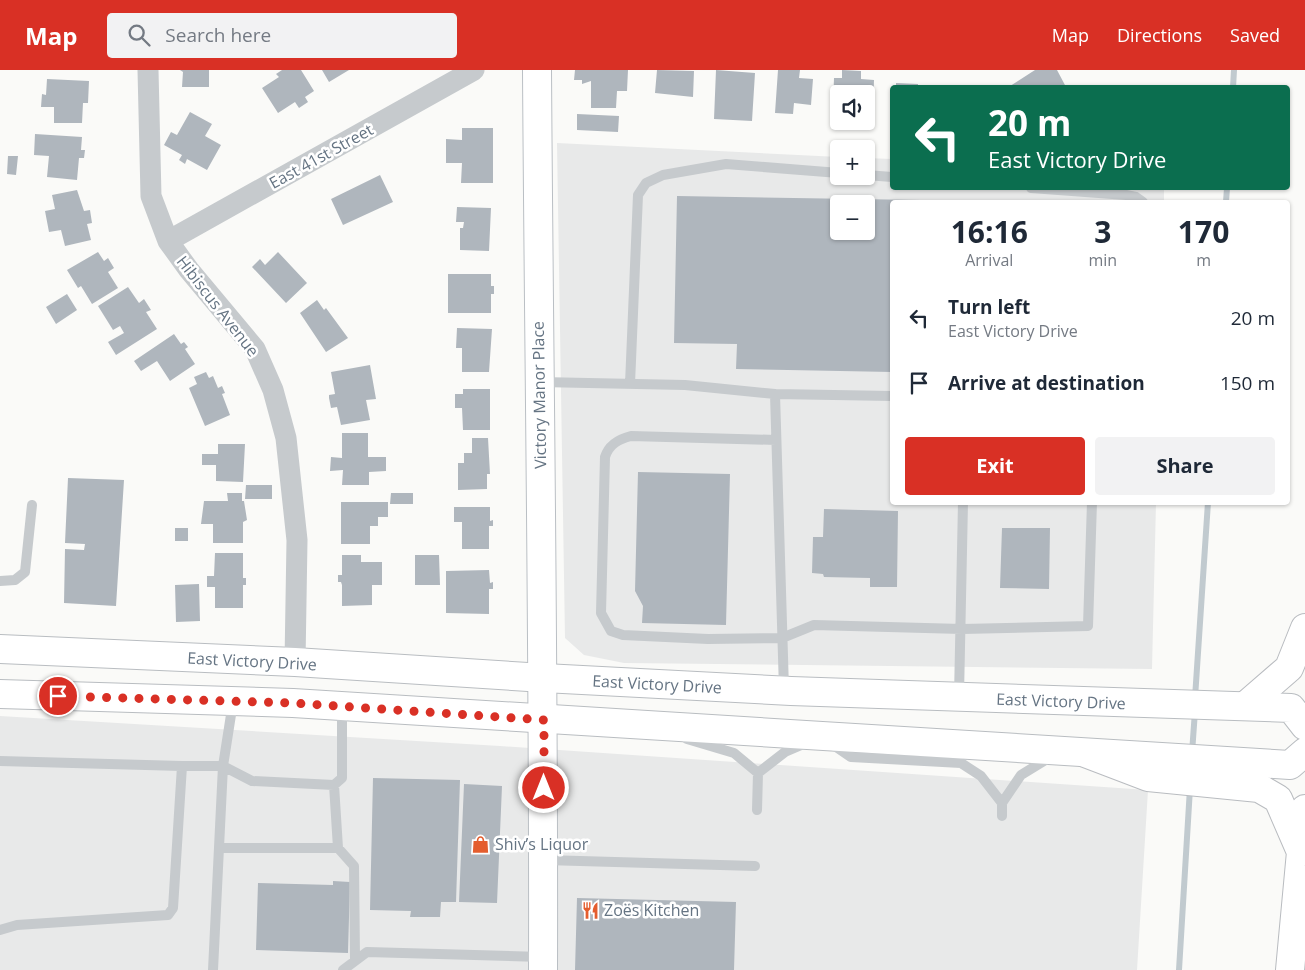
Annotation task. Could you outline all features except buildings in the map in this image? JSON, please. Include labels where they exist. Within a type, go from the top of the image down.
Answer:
[{"type":"main road","name":"Victory Manor Place","points":[[537,70],[539,382],[544,678],[543,963]]},
{"type":"main road","points":[[1238,706],[1289,668],[1305,628]]},
{"type":"main road","name":"East Victory Drive","points":[[0,649],[295,662],[544,678],[784,690],[1291,708],[1305,726]]},
{"type":"main road","points":[[0,694],[342,706],[1072,752],[1148,777],[1161,768],[1226,773],[1290,765],[1305,752]]},
{"type":"main road","points":[[1226,773],[1259,788],[1278,800],[1301,852]]},
{"type":"main road","points":[[1290,970],[1305,809]]},
{"type":"street","name":"Hibiscus Avenue","points":[[148,70],[151,196],[168,241],[189,270],[255,349],[273,390],[286,438],[297,540],[295,662]]},
{"type":"street","name":"East 41st Street","points":[[168,241],[474,70]]},
{"type":"lane","points":[[630,384],[638,196],[646,183],[663,175],[726,164],[830,171]]},
{"type":"lane","points":[[875,176],[890,177]]},
{"type":"lane","points":[[1058,190],[1126,195],[1140,200]]},
{"type":"lane","points":[[539,382],[685,385],[775,394],[890,396]]},
{"type":"lane","points":[[775,394],[784,690]]},
{"type":"lane","points":[[776,440],[631,436],[622,438],[610,447],[606,452],[604,464],[601,612],[610,631],[623,635],[708,639],[782,638],[814,625],[962,629],[1088,626],[1092,505]]},
{"type":"lane","points":[[0,581],[15,580],[25,572],[32,505]]},
{"type":"lane","points":[[959,697],[962,629],[962,505]]},
{"type":"lane","points":[[213,970],[224,766],[233,701]]},
{"type":"lane","points":[[0,761],[224,766],[252,781],[334,784],[342,778],[342,706]]},
{"type":"lane","points":[[645,726],[734,752],[758,773]]},
{"type":"lane","points":[[758,773],[785,752],[821,737],[851,757],[961,763],[981,776],[1002,802]]},
{"type":"lane","points":[[1002,816],[1002,802],[1021,775],[1072,752]]},
{"type":"lane","points":[[0,930],[17,925],[168,915],[173,908],[182,766]]},
{"type":"lane","points":[[757,810],[758,773]]},
{"type":"lane","points":[[334,784],[338,848],[354,866],[355,959]]},
{"type":"lane","points":[[219,848],[338,848]]},
{"type":"lane","points":[[544,860],[755,866]]},
{"type":"lane","points":[[343,970],[366,952],[543,963]]},
{"type":"shaded area","points":[[557,143],[830,157],[830,185],[875,185],[875,158],[890,159],[890,190],[1164,190],[1164,200],[890,200],[890,505],[1156,505],[1152,669],[624,663],[584,655],[565,638]]},
{"type":"shaded area","points":[[0,716],[500,746],[1148,790],[1137,970],[0,970]]},
{"type":"waterway","points":[[1233,85],[1234,70]]},
{"type":"waterway","points":[[1226,200],[1227,190]]},
{"type":"waterway","points":[[1195,698],[1208,505]]},
{"type":"waterway","points":[[1192,753],[1195,711]]},
{"type":"waterway","points":[[1179,970],[1190,788]]},
{"type":"place","name":"Shiv’s Liquor","points":[[481,844]]},
{"type":"place","name":"Zoës Kitchen","points":[[590,910]]},
{"type":"route","points":[[58,696],[292,703],[544,720],[544,788]]}]
